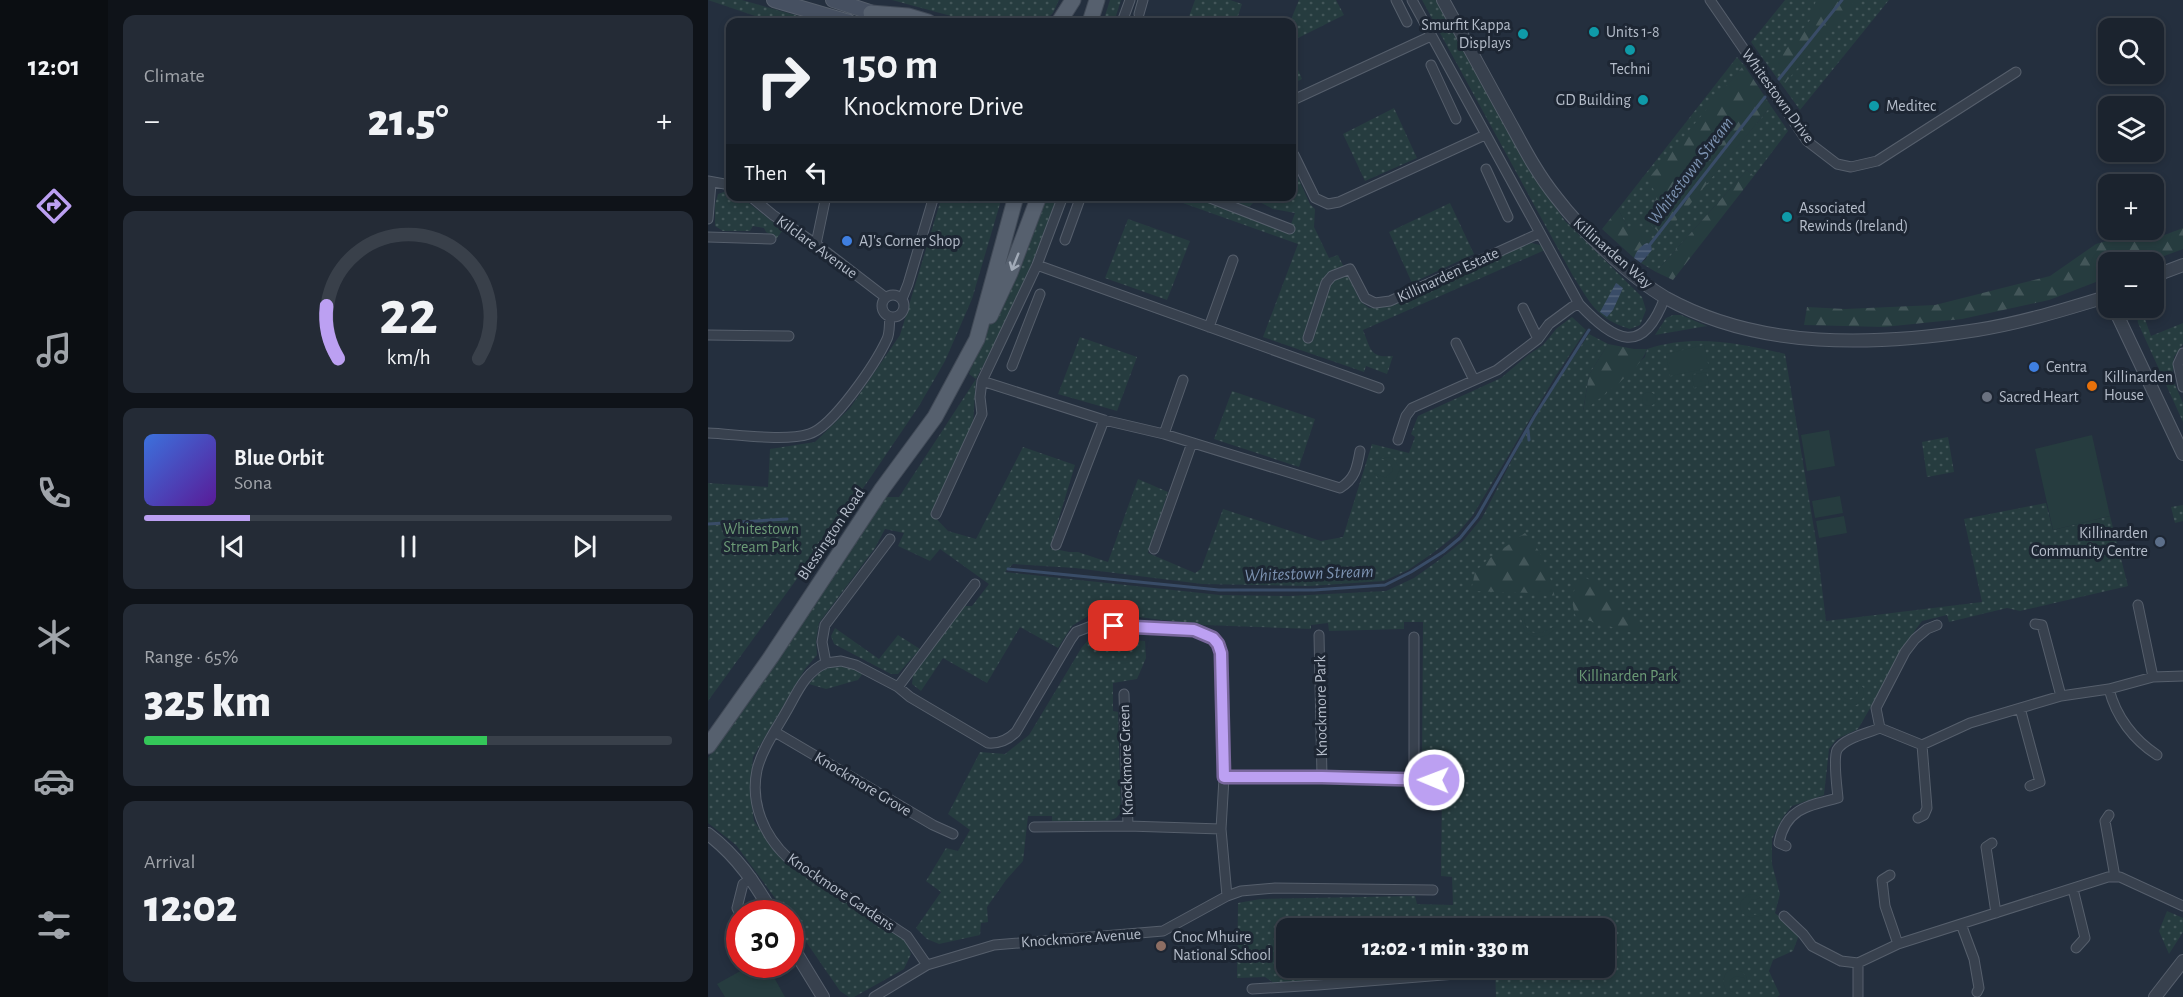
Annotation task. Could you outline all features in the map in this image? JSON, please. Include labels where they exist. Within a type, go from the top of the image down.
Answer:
[{"type":"main road","points":[[774,0],[835,18]]},
{"type":"main road","points":[[833,0],[888,18]]},
{"type":"main road","points":[[1062,18],[1074,0]]},
{"type":"main road","points":[[1069,18],[1074,0]]},
{"type":"main road","points":[[1091,18],[1096,0]]},
{"type":"main road","points":[[871,13],[915,18]]},
{"type":"main road","name":"Blessington Road","points":[[977,339],[1014,201]]},
{"type":"main road","name":"Blessington Road","points":[[708,746],[771,657],[882,489],[935,417],[1000,298],[1037,201]]},
{"type":"street","points":[[1123,18],[1130,0]]},
{"type":"street","points":[[1139,14],[1143,0]]},
{"type":"street","points":[[1396,0],[1407,22]]},
{"type":"street","points":[[1412,0],[1580,304],[1605,328],[1624,339],[1633,338],[1648,329],[1654,322],[1665,297]]},
{"type":"street","name":"Killinarden Way","points":[[1443,0],[1536,169],[1574,220],[1643,282],[1665,297],[1709,318],[1738,327],[1803,339],[1865,341],[1978,330],[2043,316],[2098,299]]},
{"type":"street","name":"Whitestown Drive","points":[[1710,0],[1807,141],[1837,164],[1851,167],[1877,161],[2016,72]]},
{"type":"street","points":[[1296,99],[1431,36]]},
{"type":"street","points":[[1431,64],[1456,119]]},
{"type":"street","points":[[1441,85],[1455,78]]},
{"type":"street","points":[[1296,159],[1315,198],[1328,204],[1338,202],[1485,135]]},
{"type":"street","points":[[1486,169],[1508,217]]},
{"type":"street","points":[[1493,184],[1509,177]]},
{"type":"street","points":[[708,219],[709,182],[726,184]]},
{"type":"street","name":"Kilclare Avenue","points":[[756,201],[885,297]]},
{"type":"street","points":[[816,244],[824,201]]},
{"type":"street","points":[[902,299],[896,294],[885,297],[881,307],[884,314],[890,317],[898,316],[903,310],[902,299],[933,201]]},
{"type":"street","points":[[936,514],[982,414],[980,397],[982,381],[1037,265],[1062,201]]},
{"type":"street","points":[[1063,201],[1076,210]]},
{"type":"street","points":[[1065,240],[1079,201]]},
{"type":"street","points":[[1217,201],[1290,229]]},
{"type":"street","name":"Killinarden Estate","points":[[1308,338],[1326,283],[1332,276],[1350,269],[1365,298],[1375,303],[1390,301],[1539,233]]},
{"type":"street","points":[[708,237],[771,238]]},
{"type":"street","points":[[1209,327],[1233,260]]},
{"type":"street","points":[[1037,265],[1379,388]]},
{"type":"street","points":[[2164,272],[2183,265]]},
{"type":"street","points":[[1012,366],[1040,294]]},
{"type":"street","points":[[1398,440],[1406,416],[1412,408],[1497,370],[1538,339],[1549,324],[1572,307],[1580,304]]},
{"type":"street","points":[[1523,308],[1538,339]]},
{"type":"street","points":[[708,433],[783,437],[810,434],[823,427],[837,413],[876,361],[888,337],[890,317]]},
{"type":"street","points":[[2119,318],[2183,454]]},
{"type":"street","points":[[1011,322],[1026,328]]},
{"type":"street","points":[[708,335],[789,336]]},
{"type":"street","points":[[1456,343],[1474,380]]},
{"type":"street","points":[[2183,353],[2178,364],[2183,387]]},
{"type":"street","points":[[1164,434],[1183,380]]},
{"type":"street","points":[[982,381],[1104,420],[1164,434],[1340,488],[1350,481],[1356,471],[1360,451]]},
{"type":"street","points":[[1056,545],[1104,420]]},
{"type":"street","points":[[1154,549],[1192,443]]},
{"type":"street","points":[[890,539],[825,626],[822,642],[826,663],[848,662],[898,687],[918,702],[988,742],[996,744],[1016,732],[1076,632],[1094,625],[1194,630],[1207,634],[1218,644],[1221,653],[1224,777],[1221,829],[1227,896]]},
{"type":"street","points":[[898,687],[975,584]]},
{"type":"street","points":[[2138,605],[2154,677]]},
{"type":"street","points":[[2035,624],[2042,625],[2061,696]]},
{"type":"street","points":[[1880,728],[1876,708],[1905,652],[1915,639],[1927,629],[1937,625]]},
{"type":"street","name":"Knockmore Park","points":[[1319,634],[1322,777]]},
{"type":"street","points":[[1414,637],[1414,779]]},
{"type":"street","name":"Knockmore Gardens","points":[[826,663],[815,669],[801,685],[763,754],[755,784],[761,821],[767,834],[788,858],[907,936],[927,965]]},
{"type":"street","points":[[1786,846],[1779,843],[1780,836],[1793,813],[1814,804],[1838,798],[1837,750],[1845,742],[1880,728],[1922,745],[1970,723],[2061,696],[2109,689],[2154,677],[2183,676]]},
{"type":"street","points":[[2109,689],[2114,707],[2121,719],[2157,755]]},
{"type":"street","name":"Knockmore Green","points":[[1124,694],[1128,826]]},
{"type":"street","points":[[2020,708],[2040,782],[2030,786]]},
{"type":"street","name":"Knockmore Grove","points":[[775,732],[933,825],[953,834]]},
{"type":"street","points":[[1918,818],[1924,815],[1927,808],[1922,745]]},
{"type":"street","name":"Knockmore Park","points":[[1224,777],[1434,780]]},
{"type":"street","points":[[2109,815],[2105,821],[2115,877]]},
{"type":"street","name":"Knockmore Green","points":[[1034,827],[1128,826],[1221,829]]},
{"type":"street","points":[[708,834],[736,858],[752,878],[765,900]]},
{"type":"street","points":[[1992,843],[1986,847],[1996,913]]},
{"type":"street","points":[[1890,875],[1882,880],[1885,906],[1898,944]]},
{"type":"street","points":[[1784,916],[1812,946],[1841,961],[1858,963],[1898,944],[2115,877],[2120,877],[2183,906]]},
{"type":"street","points":[[739,900],[743,884],[752,878]]},
{"type":"street","name":"Knockmore Avenue","points":[[874,997],[927,965],[994,945],[1163,931],[1227,896],[1241,891],[1275,888],[1433,890]]},
{"type":"street","points":[[2073,889],[2085,938],[2076,948]]},
{"type":"street","points":[[1960,924],[1974,959],[1979,988],[1977,992]]},
{"type":"street","points":[[2155,997],[2183,961]]},
{"type":"street","points":[[1858,963],[1858,997]]},
{"type":"street","points":[[804,966],[823,997]]},
{"type":"street","points":[[1252,988],[1319,990],[1427,978]]},
{"type":"green space","points":[[708,0],[742,0],[806,18],[756,18]]},
{"type":"green space","points":[[892,0],[1059,0],[1048,18],[958,18]]},
{"type":"green space","points":[[1110,0],[1121,0],[1115,18],[1104,18]]},
{"type":"green space","points":[[1195,0],[1230,0],[1242,4],[1237,18],[1188,18]]},
{"type":"green space","points":[[1299,0],[1336,0],[1344,15],[1296,39],[1296,18],[1292,18]]},
{"type":"green space","points":[[1422,0],[1439,0],[1531,172],[1565,221],[1642,297],[1646,310],[1640,325],[1630,329],[1619,325],[1602,315],[1585,295]]},
{"type":"green space","points":[[1785,0],[1889,0],[1800,110],[1751,42]]},
{"type":"green space","points":[[1816,0],[1856,0],[1785,83],[1775,62],[1811,19]]},
{"type":"green space","points":[[1737,57],[1744,65],[1717,98],[1657,196],[1648,221],[1663,236],[1771,106],[1788,131],[1754,176],[1747,170],[1656,272],[1641,263],[1646,259],[1651,245],[1628,228],[1618,209]]},
{"type":"green space","points":[[1296,65],[1302,79],[1296,82]]},
{"type":"green space","points":[[1744,65],[1771,106],[1663,237],[1648,221],[1657,196],[1648,179]]},
{"type":"green space","points":[[1394,108],[1417,158],[1365,181],[1343,134]]},
{"type":"green space","points":[[1747,170],[1754,176],[1673,280],[1656,272]]},
{"type":"green space","points":[[1296,173],[1310,204],[1315,209],[1314,227],[1329,258],[1338,255],[1360,301],[1369,308],[1391,306],[1524,245],[1532,243],[1543,246],[1545,250],[1363,330],[1372,351],[1380,356],[1393,356],[1387,374],[1366,366],[1364,372],[1263,337],[1298,244],[1177,201],[1206,201],[1289,230],[1295,213],[1273,209],[1258,201],[1296,201]]},
{"type":"green space","points":[[726,191],[726,201],[746,201],[783,230],[773,243],[773,236],[764,228],[753,226],[750,231],[723,231],[715,226],[715,205],[718,194]]},
{"type":"green space","name":"Whitestown Stream Park","points":[[940,201],[1001,201],[972,299],[945,361],[919,406],[866,484],[708,701],[708,483],[768,487],[770,449],[815,442],[850,408],[900,335]]},
{"type":"green space","points":[[1032,201],[1055,201],[1032,263],[999,336],[976,379],[969,374]]},
{"type":"green space","points":[[1232,201],[1255,201],[1249,207]]},
{"type":"green space","points":[[1450,203],[1474,254],[1412,283],[1389,232]]},
{"type":"green space","points":[[1618,209],[1628,228],[1643,229],[1651,245],[1647,243],[1634,258],[1602,229]]},
{"type":"green space","points":[[1128,219],[1190,241],[1167,300],[1105,278]]},
{"type":"green space","points":[[2183,228],[2183,249],[2164,256],[2164,252],[2098,252],[2098,281],[2049,300],[1962,319],[1884,327],[1804,325],[1807,307],[1845,309],[1935,305],[2050,276],[2096,244],[2110,240],[2164,240],[2164,235]]},
{"type":"green space","points":[[1681,315],[1707,326],[1655,335],[1666,318]]},
{"type":"green space","name":"Killinarden Park","points":[[1572,317],[1586,330],[1555,377],[1473,515],[1457,534],[1433,553],[1408,570],[1384,581],[1309,586],[1202,584],[1075,568],[1013,564],[1005,572],[1220,595],[1289,596],[1386,591],[1414,578],[1439,560],[1463,541],[1482,518],[1534,417],[1589,334],[1608,344],[1589,375],[1583,411],[1645,357],[1647,349],[1664,344],[1716,342],[1750,346],[1785,354],[1817,547],[1826,621],[1982,602],[1964,519],[2046,503],[2053,530],[2110,516],[2128,586],[2020,611],[2007,608],[1949,622],[1947,615],[1922,621],[1858,729],[1837,739],[1829,749],[1824,795],[1792,806],[1783,817],[1772,839],[1772,864],[1780,894],[1775,913],[1799,935],[1793,951],[1773,960],[1769,971],[1780,995],[1777,997],[1496,997],[1495,978],[1615,978],[1615,918],[1276,918],[1276,978],[1337,978],[1274,983],[1265,977],[1237,978],[1238,903],[1260,899],[1415,896],[1417,904],[1453,905],[1452,877],[1441,876],[1442,785],[1447,782],[1446,771],[1422,770],[1423,622],[1404,622],[1404,629],[1329,631],[1328,623],[1311,625],[1311,629],[1204,625],[1114,614],[1091,614],[1072,626],[1058,648],[1020,627],[987,683],[943,658],[921,691],[912,684],[913,675],[965,606],[972,606],[989,584],[940,549],[930,561],[898,546],[904,533],[885,529],[875,548],[819,623],[816,641],[817,655],[805,669],[753,757],[750,792],[754,821],[774,851],[807,877],[905,939],[911,954],[904,969],[854,997],[849,997],[840,991],[804,939],[804,900],[776,900],[736,845],[708,823],[708,758],[886,497],[899,497],[976,379],[973,425],[931,513],[948,531],[976,539],[1023,447],[1075,465],[1050,548],[1078,552],[1108,562],[1138,479],[1168,492],[1148,553],[1195,573],[1201,569],[1223,509],[1321,541],[1343,537],[1372,444],[1409,453],[1415,437],[1411,434],[1418,416],[1501,378],[1543,345],[1557,328]]},
{"type":"green space","points":[[2137,318],[2145,318],[2151,336],[2183,323],[2183,344],[2174,357],[2172,378],[2183,403],[2183,422]]},
{"type":"green space","points":[[1080,337],[1137,357],[1117,411],[1058,394]]},
{"type":"green space","points":[[1608,344],[1647,349],[1644,357],[1629,374],[1583,412],[1589,375]]},
{"type":"green space","points":[[1704,345],[1709,368],[1670,376],[1666,354]]},
{"type":"green space","points":[[1706,372],[1709,384],[1694,388],[1692,375]]},
{"type":"green space","points":[[1232,391],[1315,419],[1299,467],[1214,439]]},
{"type":"green space","points":[[1646,392],[1652,392],[1656,399],[1652,406],[1646,406],[1642,402],[1642,396]]},
{"type":"green space","points":[[1829,430],[1835,466],[1807,471],[1801,435]]},
{"type":"green space","points":[[2092,435],[2110,516],[2053,530],[2035,449]]},
{"type":"green space","points":[[1948,437],[1954,472],[1927,477],[1922,442]]},
{"type":"green space","points":[[1380,458],[1394,459],[1400,469],[1395,481],[1383,481],[1374,473],[1386,478],[1393,470],[1389,462]]},
{"type":"green space","points":[[1840,496],[1843,513],[1815,518],[1812,501]]},
{"type":"green space","points":[[2183,505],[2183,521],[2175,523],[2171,507]]},
{"type":"green space","points":[[1844,516],[1847,533],[1819,538],[1816,521]]},
{"type":"green space","points":[[1525,533],[1545,563],[1555,598],[1533,593],[1471,591],[1475,572],[1487,560]]},
{"type":"green space","points":[[1582,576],[1596,583],[1642,624],[1637,634],[1576,617],[1573,596]]},
{"type":"green space","points":[[1521,618],[1524,618],[1528,629],[1534,633],[1556,628],[1545,636],[1533,636],[1525,632]]},
{"type":"green space","points":[[835,628],[879,659],[898,635],[920,649],[898,674],[891,674],[834,644],[831,636]]},
{"type":"green space","points":[[1091,637],[1145,641],[1146,658],[1137,679],[1113,683],[1113,711],[1118,712],[1121,812],[1116,818],[1108,821],[1052,821],[1052,816],[1028,816],[1023,861],[987,907],[988,922],[981,923],[980,935],[939,944],[927,939],[916,928],[941,892],[926,881],[946,848],[958,851],[970,830],[948,814],[980,752],[1005,754],[1029,735],[1082,647]]},
{"type":"green space","points":[[833,666],[846,666],[863,673],[858,680],[826,689],[809,684],[820,672]]},
{"type":"green space","points":[[1850,680],[1864,688],[1863,698],[1857,705],[1846,704],[1840,697],[1840,689],[1842,696],[1847,700],[1855,698],[1858,694],[1858,686]]},
{"type":"green space","points":[[1749,894],[1762,898],[1751,900],[1747,906],[1749,911],[1754,915],[1764,913],[1763,915],[1751,918],[1742,913],[1741,902]]},
{"type":"green space","points":[[2167,911],[2183,918],[2183,932],[2169,954],[2159,931]]},
{"type":"green space","points":[[1733,969],[1746,976],[1748,985],[1744,978],[1736,976],[1730,980],[1729,990],[1738,995],[1726,991],[1724,984],[1725,975]]},
{"type":"green space","points":[[728,978],[774,978],[785,997],[725,997],[717,984]]},
{"type":"water","points":[[1647,243],[1651,245],[1652,250],[1641,263],[1634,258],[1639,249]]},
{"type":"water","points":[[1616,283],[1623,288],[1613,310],[1607,317],[1600,312]]},
{"type":"waterway","name":"Whitestown Stream","points":[[1779,79],[1842,0]]},
{"type":"waterway","name":"Whitestown Stream","points":[[1648,247],[1765,97]]},
{"type":"waterway","name":"Whitestown Stream","points":[[1008,569],[1219,590],[1314,590],[1385,585],[1443,552],[1460,538],[1477,517],[1534,417],[1589,330]]},
{"type":"waterway","points":[[1528,430],[1529,440]]},
{"type":"waterway","name":"Whitestown Stream","points":[[708,524],[787,519]]},
{"type":"place","name":"Units 1-8","points":[[1594,32]]},
{"type":"place","name":"Smurfit Kappa Displays","points":[[1523,34]]},
{"type":"place","name":"Techni","points":[[1630,50]]},
{"type":"place","name":"GD Building","points":[[1643,100]]},
{"type":"place","name":"Meditec","points":[[1874,106]]},
{"type":"place","name":"Associated Rewinds (Ireland)","points":[[1787,217]]},
{"type":"place","name":"AJ's Corner Shop","points":[[847,241]]},
{"type":"place","name":"Centra","points":[[2034,367]]},
{"type":"place","name":"Killinarden House","points":[[2092,386]]},
{"type":"place","name":"Sacred Heart","points":[[1987,397]]},
{"type":"place","name":"Killinarden Community Centre","points":[[2160,542]]},
{"type":"place","name":"Cnoc Mhuire National School","points":[[1161,946]]},
{"type":"route","points":[[1114,626],[1194,630],[1207,634],[1218,644],[1221,653],[1224,777],[1434,780]]}]
